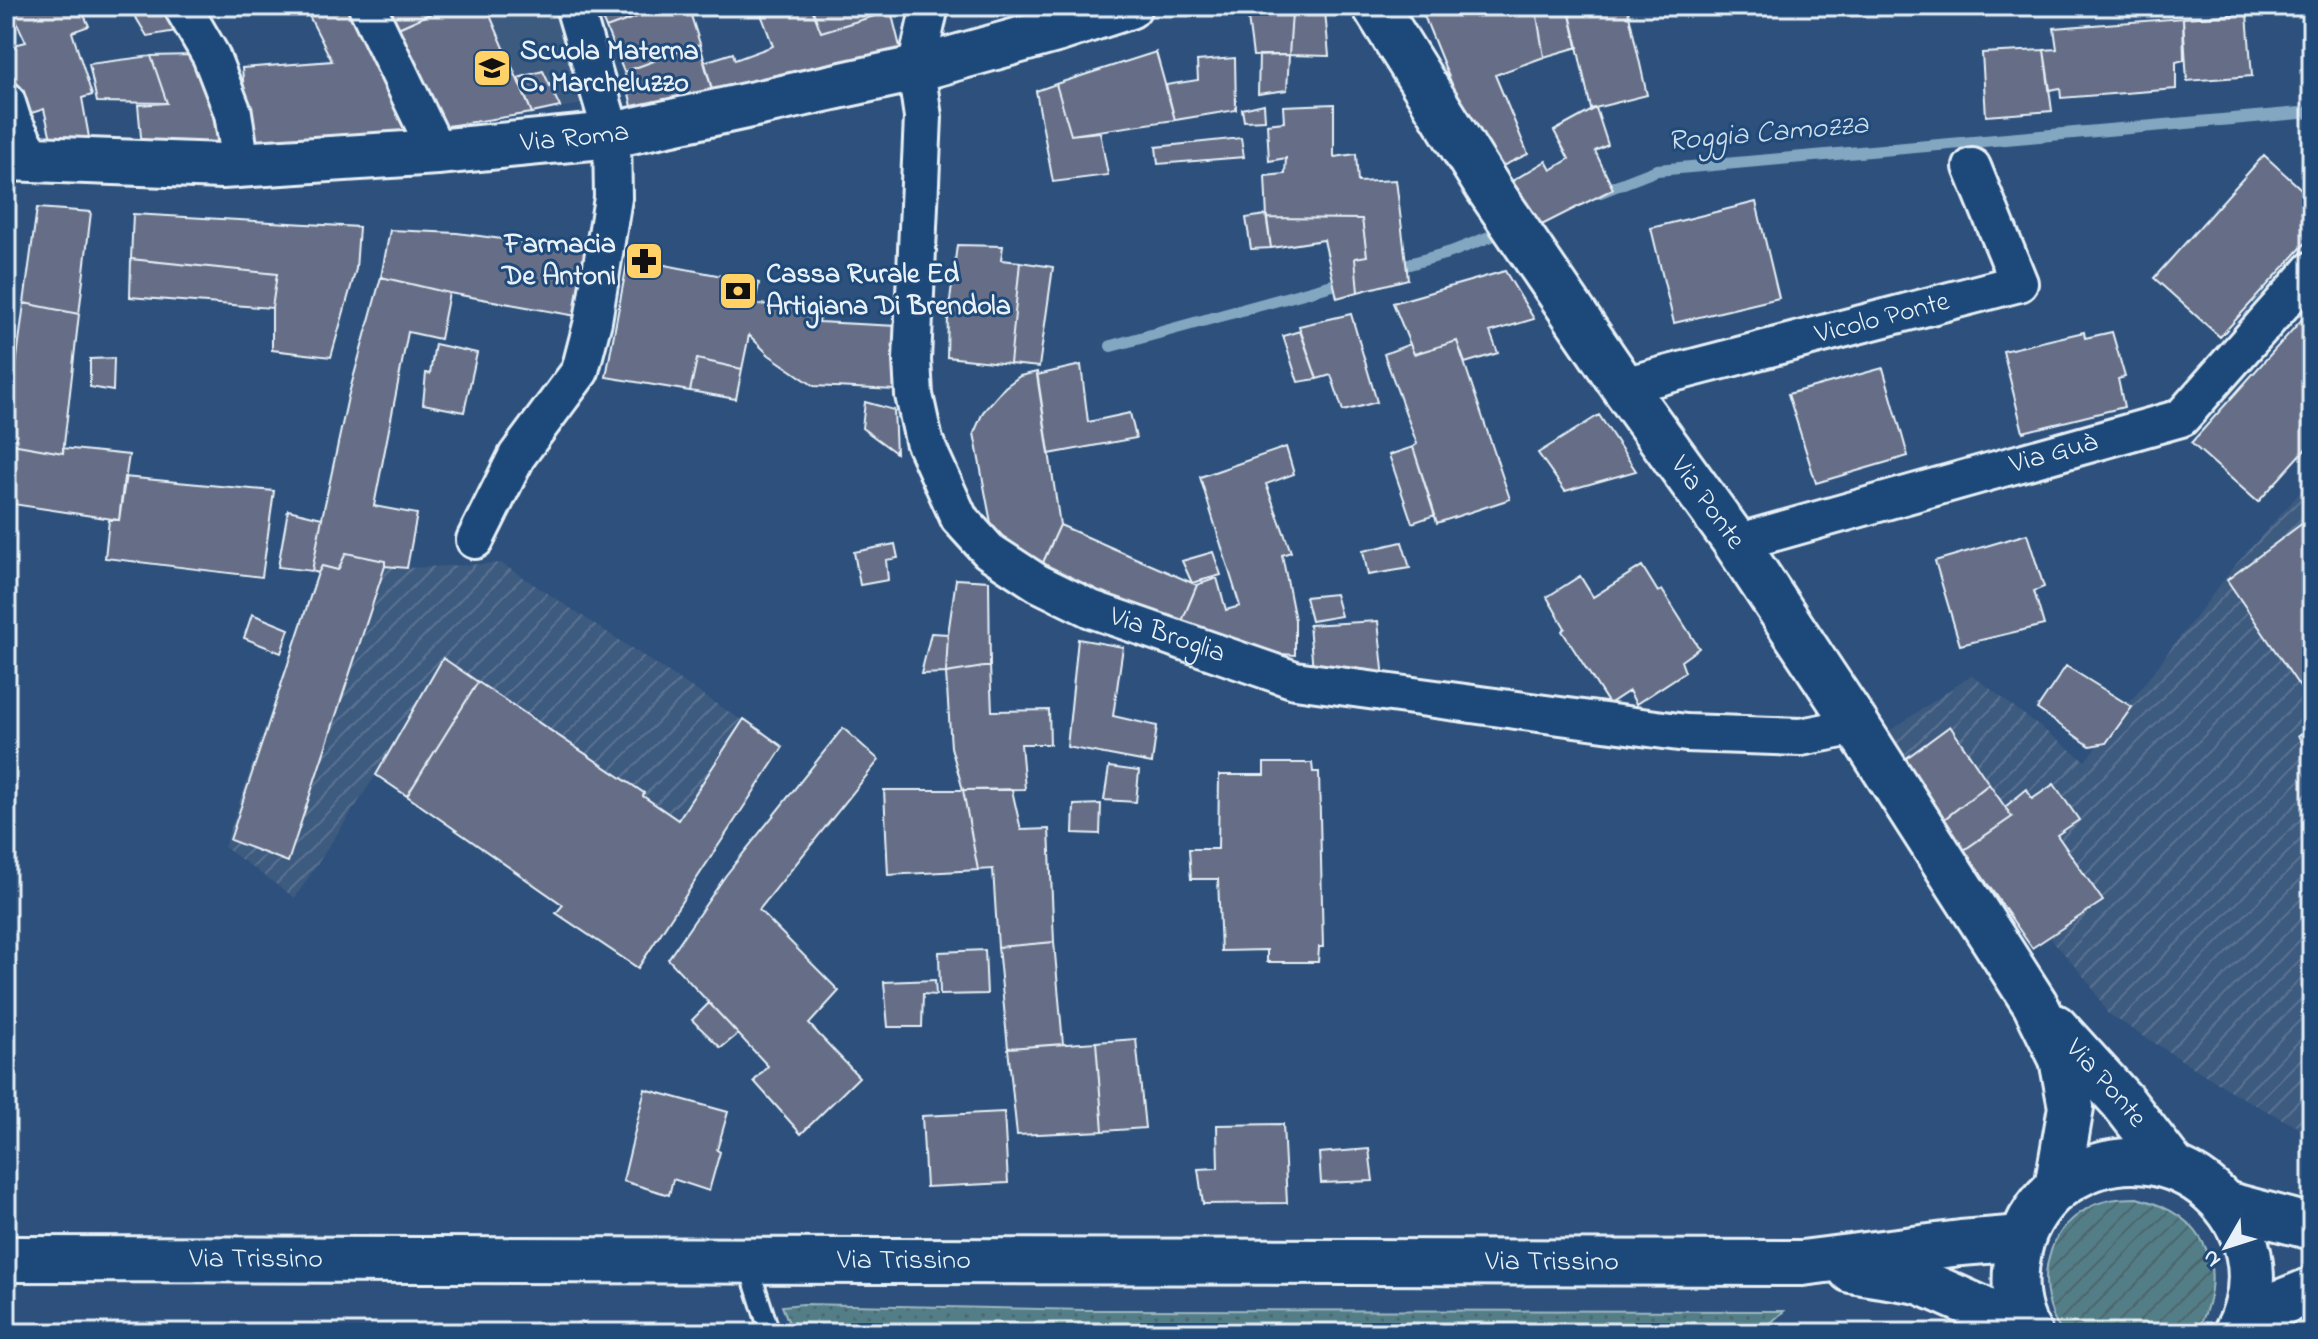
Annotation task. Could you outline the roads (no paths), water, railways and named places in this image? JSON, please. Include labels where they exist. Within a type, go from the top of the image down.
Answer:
[{"type":"main road","name":"Via Roma","points":[[20,158],[241,165],[437,152],[612,135],[916,69],[1129,6]]},
{"type":"main road","name":"Via Ponte","points":[[1375,6],[1489,189],[1623,386],[1736,543],[2035,1004],[2062,1059],[2071,1107],[2057,1188]]},
{"type":"main road","name":"Via Ponte","points":[[2035,1004],[2123,1102],[2174,1168]]},
{"type":"main road","points":[[2029,1333],[2017,1298],[2015,1268],[2022,1238],[2036,1211],[2057,1188],[2083,1171],[2113,1161],[2144,1160],[2174,1168],[2202,1182],[2225,1204],[2241,1230],[2249,1258],[2251,1288],[2244,1326]]},
{"type":"main road","points":[[2225,1204],[2312,1227]]},
{"type":"main road","name":"Via Trissino","points":[[6,1259],[1802,1263],[2022,1238]]},
{"type":"main road","name":"Via Trissino","points":[[1802,1263],[1919,1281],[1980,1308],[2015,1333]]},
{"type":"main road","points":[[2244,1326],[2312,1290]]},
{"type":"street","points":[[182,6],[211,56],[233,113],[241,165]]},
{"type":"street","points":[[367,6],[437,152]]},
{"type":"street","points":[[475,540],[517,456],[580,371],[593,321],[613,198],[612,135],[574,6]]},
{"type":"street","points":[[916,69],[930,6]]},
{"type":"street","name":"Via Broglia","points":[[916,69],[923,117],[912,360],[914,395],[924,441],[959,518],[989,551],[1038,583],[1091,609],[1295,680],[1686,733],[1801,737],[1857,726]]},
{"type":"street","points":[[6,100],[20,158]]},
{"type":"street","name":"Vicolo Ponte","points":[[1623,386],[2019,283],[1972,167]]},
{"type":"street","name":"Via Guà","points":[[1736,543],[2181,418],[2312,270]]},
{"type":"lane","points":[[747,1261],[770,1333]]},
{"type":"waterway","name":"Roggia Camozza","points":[[1598,193],[1657,170],[2312,112]]},
{"type":"waterway","name":"Roggia Camozza","points":[[1392,269],[1451,252],[1507,230]]},
{"type":"waterway","name":"Roggia Camozza","points":[[1111,346],[1347,281]]},
{"type":"place","name":"Scuola Materna O. Marcheluzzo","points":[[492,68]]},
{"type":"place","name":"Farmacia De Antoni","points":[[644,261]]},
{"type":"place","name":"Cassa Rurale Ed Artigiana Di Brendola","points":[[738,291]]}]
